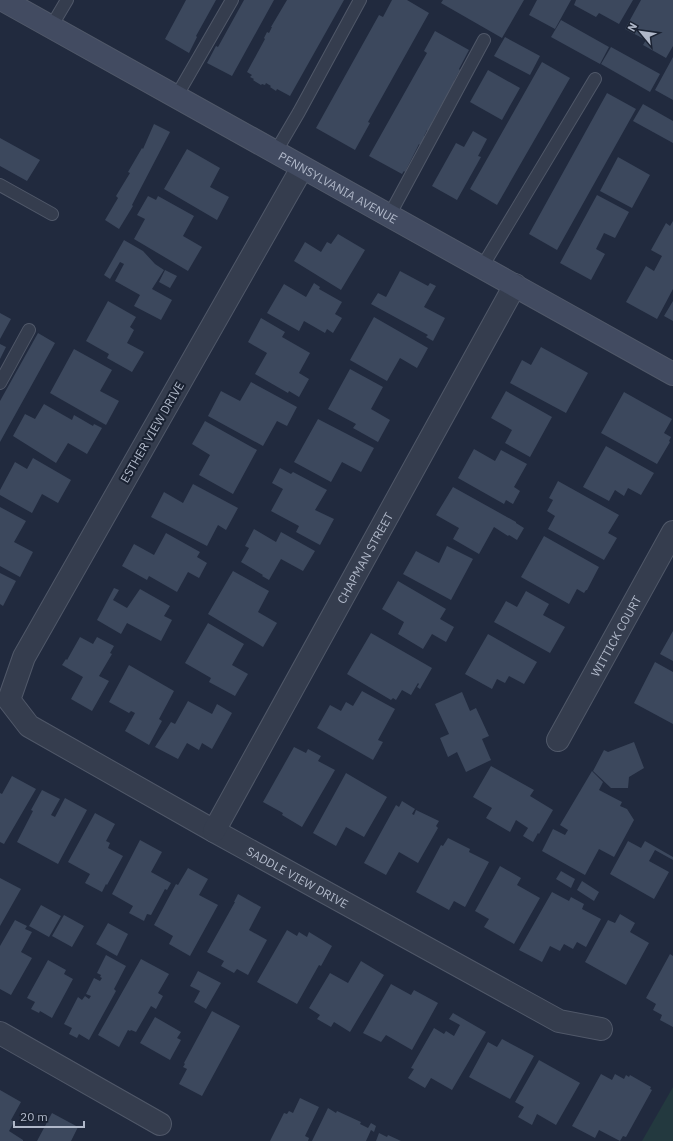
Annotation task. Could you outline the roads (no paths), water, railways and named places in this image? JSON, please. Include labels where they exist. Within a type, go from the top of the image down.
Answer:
[{"type":"street","name":"PENNSYLVANIA AVENUE","points":[[3,0],[673,374]]},
{"type":"street","name":"ESTHER VIEW DRIVE","points":[[9,700],[24,658],[302,168]]},
{"type":"street","name":"CHAPMAN STREET","points":[[214,831],[515,285]]},
{"type":"street","name":"WITTICK COURT","points":[[558,740],[673,532]]},
{"type":"street","name":"SADDLE VIEW DRIVE","points":[[9,700],[29,726],[214,831],[559,1021],[601,1029]]},
{"type":"street","points":[[0,1032],[160,1124]]},
{"type":"lane","points":[[51,27],[66,0]]},
{"type":"lane","points":[[176,97],[232,0]]},
{"type":"lane","points":[[275,153],[360,0]]},
{"type":"lane","points":[[389,216],[484,40]]},
{"type":"lane","points":[[482,267],[595,79]]},
{"type":"lane","points":[[0,186],[52,214]]},
{"type":"lane","points":[[0,383],[29,330]]}]
